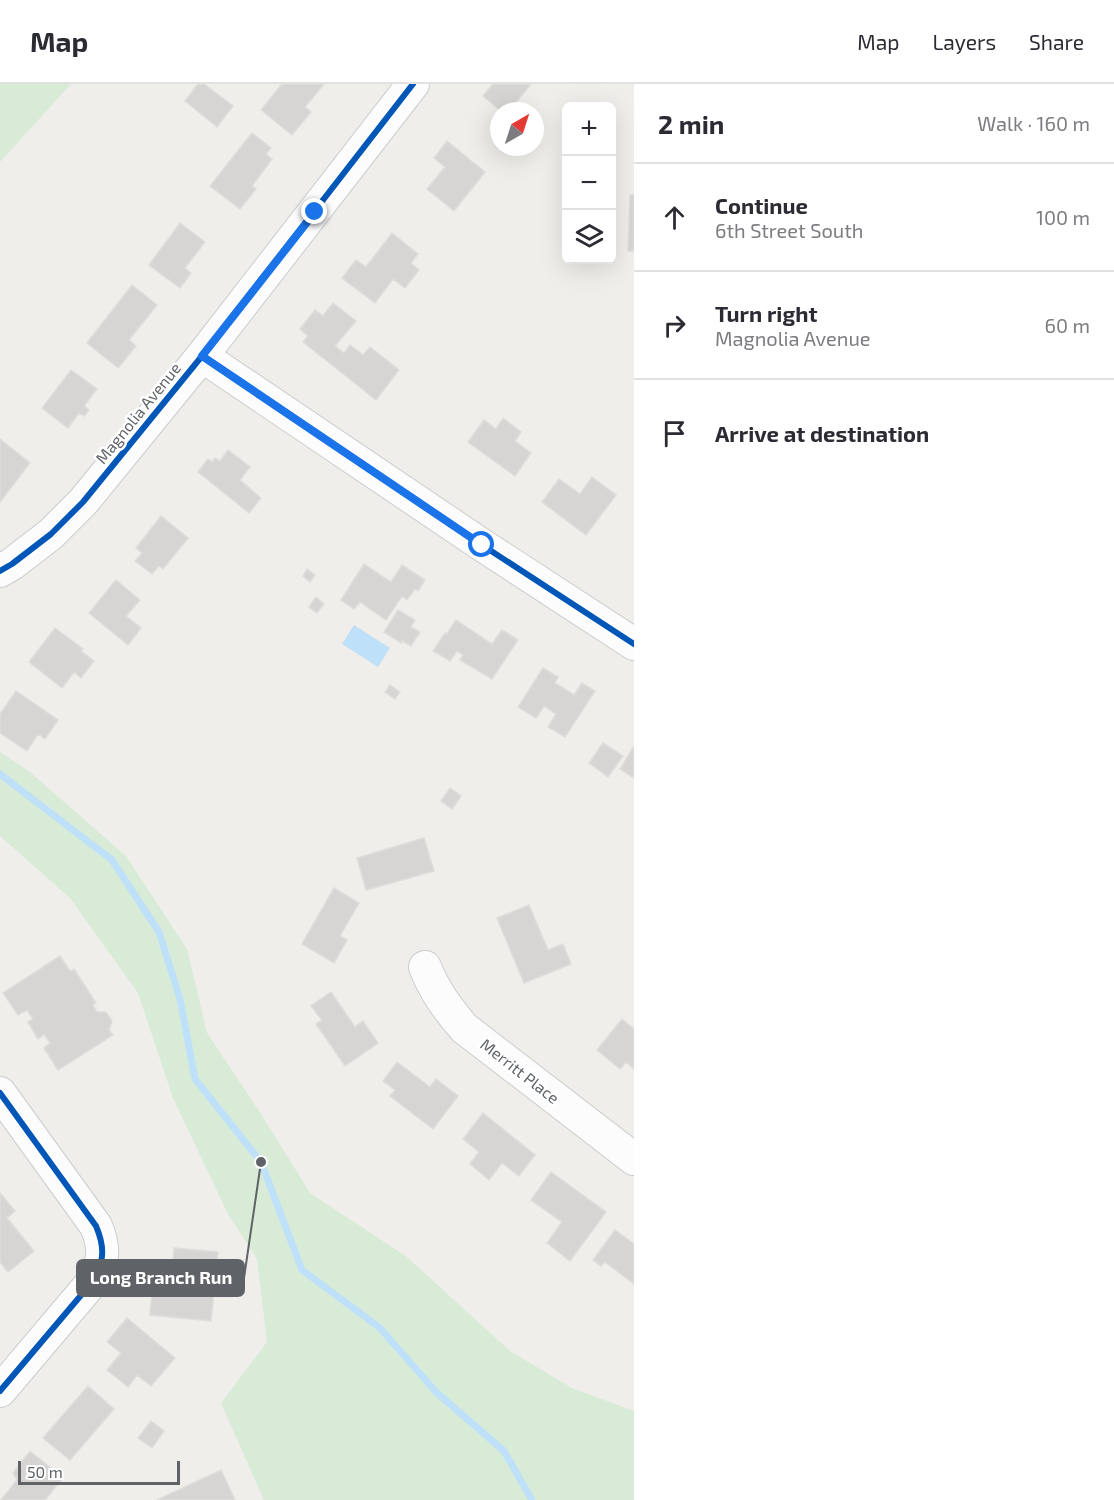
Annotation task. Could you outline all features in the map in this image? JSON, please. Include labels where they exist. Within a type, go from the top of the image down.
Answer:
[{"type":"street","name":"Magnolia Avenue","points":[[0,571],[51,534],[83,502],[202,356],[413,84]]},
{"type":"street","points":[[202,356],[482,545],[634,644]]},
{"type":"street","name":"Merritt Place","points":[[425,967],[444,1005],[464,1028],[634,1159]]},
{"type":"street","points":[[0,1093],[96,1226],[102,1239],[103,1258],[98,1272],[88,1287],[0,1391]]},
{"type":"green space","points":[[0,84],[71,84],[0,162]]},
{"type":"green space","points":[[0,752],[30,772],[126,856],[187,949],[207,1033],[310,1193],[407,1257],[510,1351],[572,1388],[634,1411],[634,1500],[264,1500],[221,1403],[267,1342],[257,1259],[228,1214],[173,1098],[138,993],[70,898],[0,836]]},
{"type":"water","points":[[354,625],[390,648],[378,667],[342,644]]},
{"type":"building","points":[[198,84],[204,84],[233,106],[217,127],[185,101]]},
{"type":"building","points":[[282,84],[324,84],[305,107],[311,112],[292,135],[261,110]]},
{"type":"building","points":[[493,84],[531,84],[516,102],[490,102],[483,96]]},
{"type":"building","points":[[252,133],[271,148],[266,154],[272,159],[252,186],[256,189],[240,209],[210,186]]},
{"type":"building","points":[[447,141],[485,172],[454,211],[427,189],[445,167],[434,158]]},
{"type":"building","points":[[630,195],[634,195],[634,251],[628,251]]},
{"type":"building","points":[[180,223],[205,242],[185,268],[191,273],[180,288],[149,265]]},
{"type":"building","points":[[392,233],[418,254],[411,263],[419,270],[405,288],[393,279],[375,303],[342,278],[356,260],[366,267]]},
{"type":"building","points":[[132,285],[157,305],[129,340],[136,346],[118,368],[87,343]]},
{"type":"building","points":[[333,303],[356,321],[335,346],[344,353],[350,345],[363,355],[370,347],[399,370],[376,400],[303,342],[308,336],[300,329],[315,310],[323,316]]},
{"type":"building","points":[[71,370],[97,389],[84,406],[89,410],[84,416],[79,413],[68,428],[42,408]]},
{"type":"building","points":[[503,418],[521,432],[515,441],[531,453],[515,476],[468,442],[484,420],[496,429]]},
{"type":"building","points":[[0,439],[30,463],[0,502]]},
{"type":"building","points":[[228,450],[250,467],[240,480],[261,498],[249,513],[198,472],[208,459],[212,462],[215,458],[220,461]]},
{"type":"building","points":[[592,477],[616,495],[586,535],[542,502],[559,479],[580,494]]},
{"type":"building","points":[[161,516],[188,538],[163,569],[159,566],[152,574],[135,561],[142,553],[136,548]]},
{"type":"building","points":[[364,564],[391,582],[402,565],[425,580],[418,591],[415,589],[407,600],[402,596],[386,620],[360,602],[354,609],[341,600]]},
{"type":"building","points":[[307,569],[315,575],[310,582],[303,576]]},
{"type":"building","points":[[116,580],[140,600],[126,616],[141,628],[128,645],[89,613]]},
{"type":"building","points":[[316,597],[324,604],[317,613],[309,607]]},
{"type":"building","points":[[398,610],[415,620],[411,627],[420,632],[411,646],[402,641],[401,643],[384,632]]},
{"type":"building","points":[[456,620],[492,644],[502,630],[518,640],[492,679],[460,660],[463,655],[457,651],[450,661],[433,651]]},
{"type":"building","points":[[55,628],[83,649],[81,651],[94,661],[81,678],[74,672],[62,688],[29,662]]},
{"type":"building","points":[[543,668],[558,677],[555,683],[574,695],[582,683],[595,691],[565,737],[548,727],[556,714],[544,706],[536,718],[518,707]]},
{"type":"building","points":[[390,685],[400,692],[395,699],[385,692]]},
{"type":"building","points":[[16,691],[58,720],[45,739],[38,734],[27,751],[0,733],[0,714]]},
{"type":"building","points":[[603,743],[623,756],[608,777],[589,763]]},
{"type":"building","points":[[634,746],[634,778],[620,769]]},
{"type":"building","points":[[450,788],[461,796],[452,809],[441,801]]},
{"type":"building","points":[[424,838],[434,871],[366,890],[357,858]]},
{"type":"building","points":[[334,888],[359,903],[340,936],[347,940],[334,963],[302,944]]},
{"type":"building","points":[[529,905],[548,950],[563,944],[571,964],[524,983],[497,918]]},
{"type":"building","points":[[60,956],[70,971],[74,969],[96,1003],[93,1005],[97,1012],[106,1012],[112,1021],[109,1030],[113,1035],[58,1070],[44,1048],[50,1043],[44,1034],[38,1039],[28,1022],[33,1019],[27,1010],[18,1015],[3,993]]},
{"type":"building","points":[[331,992],[355,1027],[363,1021],[378,1043],[345,1066],[316,1024],[322,1020],[311,1006]]},
{"type":"building","points":[[622,1019],[634,1029],[634,1069],[626,1062],[620,1069],[597,1050]]},
{"type":"building","points":[[397,1062],[430,1087],[436,1079],[458,1096],[433,1129],[390,1096],[395,1090],[383,1081]]},
{"type":"building","points":[[483,1113],[535,1155],[519,1176],[502,1163],[489,1180],[470,1164],[479,1152],[463,1139]]},
{"type":"building","points":[[551,1172],[606,1212],[570,1261],[547,1243],[562,1222],[531,1200]]},
{"type":"building","points":[[0,1193],[15,1211],[7,1218],[34,1251],[8,1272],[0,1262]]},
{"type":"building","points":[[615,1230],[634,1244],[634,1284],[605,1262],[601,1266],[593,1260]]},
{"type":"building","points":[[174,1248],[218,1252],[211,1321],[150,1315],[152,1294],[170,1295]]},
{"type":"building","points":[[127,1318],[175,1358],[151,1386],[137,1375],[128,1387],[107,1370],[121,1353],[107,1342]]},
{"type":"building","points":[[88,1386],[114,1409],[70,1460],[43,1438]]},
{"type":"building","points":[[151,1421],[164,1431],[152,1448],[138,1438]]},
{"type":"building","points":[[30,1451],[63,1478],[45,1500],[1,1500],[17,1480],[13,1473]]},
{"type":"building","points":[[221,1470],[235,1500],[157,1500]]},
{"type":"waterway","points":[[0,774],[112,860],[159,932],[180,999],[195,1079],[261,1162],[302,1270],[380,1328],[436,1392],[504,1451],[532,1500]]},
{"type":"cycle path","points":[[0,571],[51,534],[83,502],[202,356],[413,84]]},
{"type":"cycle path","points":[[202,356],[482,545],[634,644]]},
{"type":"cycle path","points":[[0,1093],[96,1226],[102,1243],[100,1265],[88,1287],[0,1391]]},
{"type":"place","name":"Long Branch Run","points":[[261,1162]]},
{"type":"route","points":[[315,212],[202,356],[482,545]]}]
